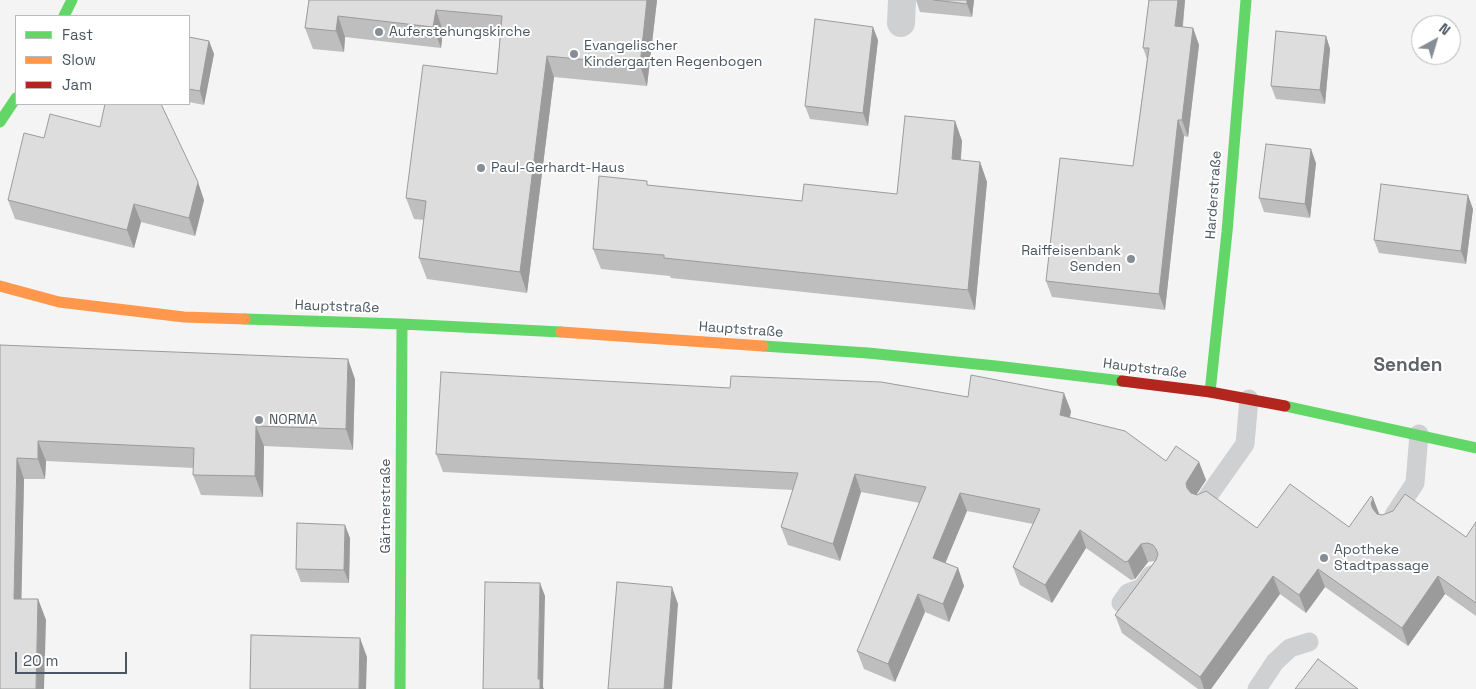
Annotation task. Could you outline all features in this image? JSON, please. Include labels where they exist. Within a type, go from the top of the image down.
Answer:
[{"type":"street","points":[[64,15],[72,0]]},
{"type":"street","name":"Harderstraße","points":[[1210,392],[1227,232],[1246,0]]},
{"type":"street","points":[[0,122],[15,100]]},
{"type":"street","name":"Hauptstraße","points":[[0,286],[59,302],[184,317],[402,324],[868,353],[996,366],[1210,392],[1321,412],[1476,448]]},
{"type":"street","name":"Gärtnerstraße","points":[[400,689],[402,324]]},
{"type":"lane","points":[[1204,502],[1245,444],[1249,399]]},
{"type":"lane","points":[[1389,522],[1415,483],[1419,434]]},
{"type":"lane","points":[[1121,604],[1128,593],[1142,588],[1153,572]]},
{"type":"lane","points":[[1257,689],[1275,662],[1290,648],[1309,642]]},
{"type":"building","points":[[309,0],[647,0],[640,65],[547,56],[520,272],[419,258],[426,201],[406,198],[423,65],[497,74],[502,16],[436,10],[433,27],[338,16],[336,31],[305,28]]},
{"type":"building","points":[[934,0],[967,0],[967,4]]},
{"type":"building","points":[[1149,0],[1178,0],[1175,26],[1193,28],[1182,120],[1178,120],[1159,294],[1046,281],[1060,158],[1133,166],[1149,48],[1143,48]]},
{"type":"building","points":[[815,19],[873,27],[863,113],[805,106]]},
{"type":"building","points":[[1276,31],[1326,36],[1320,90],[1271,86]]},
{"type":"building","points":[[190,37],[209,41],[200,91],[190,89]]},
{"type":"building","points":[[105,105],[161,105],[198,182],[189,218],[134,204],[127,230],[8,200],[24,133],[44,138],[50,114],[100,127]]},
{"type":"building","points":[[905,116],[955,121],[952,159],[980,162],[968,290],[664,258],[664,255],[593,249],[599,176],[647,181],[647,185],[802,201],[804,184],[897,194]]},
{"type":"building","points":[[1266,144],[1311,149],[1305,204],[1259,198]]},
{"type":"building","points":[[1381,184],[1468,195],[1461,251],[1374,240]]},
{"type":"building","points":[[0,345],[348,359],[346,429],[256,426],[255,476],[193,475],[194,448],[38,441],[38,459],[17,458],[14,599],[38,599],[36,689],[0,689]]},
{"type":"building","points":[[441,372],[730,388],[731,376],[881,382],[968,397],[971,375],[1064,393],[1060,415],[1125,431],[1166,461],[1176,446],[1199,462],[1186,483],[1191,493],[1197,495],[1206,491],[1257,528],[1290,484],[1349,527],[1371,496],[1373,498],[1371,504],[1373,509],[1377,514],[1382,515],[1393,511],[1405,494],[1466,537],[1476,522],[1476,603],[1438,576],[1402,628],[1318,569],[1299,595],[1273,576],[1200,677],[1115,615],[1156,560],[1158,554],[1153,545],[1148,543],[1141,544],[1128,561],[1125,562],[1080,530],[1045,585],[1013,567],[1040,509],[960,493],[933,558],[958,568],[943,604],[918,594],[888,664],[857,651],[926,487],[855,474],[833,544],[781,527],[798,473],[436,454]]},
{"type":"building","points":[[297,523],[345,525],[344,570],[296,569]]},
{"type":"building","points":[[485,582],[540,583],[538,679],[540,679],[540,689],[483,689]]},
{"type":"building","points":[[617,582],[672,587],[664,689],[608,689]]},
{"type":"building","points":[[251,635],[360,638],[359,689],[250,689]]},
{"type":"building","points":[[1318,659],[1358,689],[1295,689]]},
{"type":"traffic: fast","points":[[64,15],[72,0]]},
{"type":"traffic: fast","points":[[1210,392],[1227,232],[1246,0]]},
{"type":"traffic: fast","points":[[0,122],[15,100]]},
{"type":"traffic: fast","points":[[245,319],[561,332]]},
{"type":"traffic: fast","points":[[400,689],[402,324]]},
{"type":"traffic: fast","points":[[763,346],[868,353],[1122,381]]},
{"type":"traffic: fast","points":[[1285,406],[1476,448]]},
{"type":"traffic: slow","points":[[0,286],[59,302],[184,317],[245,319]]},
{"type":"traffic: slow","points":[[561,332],[763,346]]},
{"type":"traffic: jam","points":[[1122,381],[1210,392],[1285,406]]},
{"type":"place","name":"Auferstehungskirche","points":[[379,32]]},
{"type":"place","name":"Evangelischer Kindergarten Regenbogen","points":[[574,54]]},
{"type":"place","name":"Paul-Gerhardt-Haus","points":[[481,168]]},
{"type":"place","name":"Raiffeisenbank Senden","points":[[1131,259]]},
{"type":"place","name":"NORMA","points":[[259,420]]},
{"type":"place","name":"Apotheke Stadtpassage","points":[[1324,558]]},
{"type":"district","name":"Senden","points":[[1408,366]]}]
